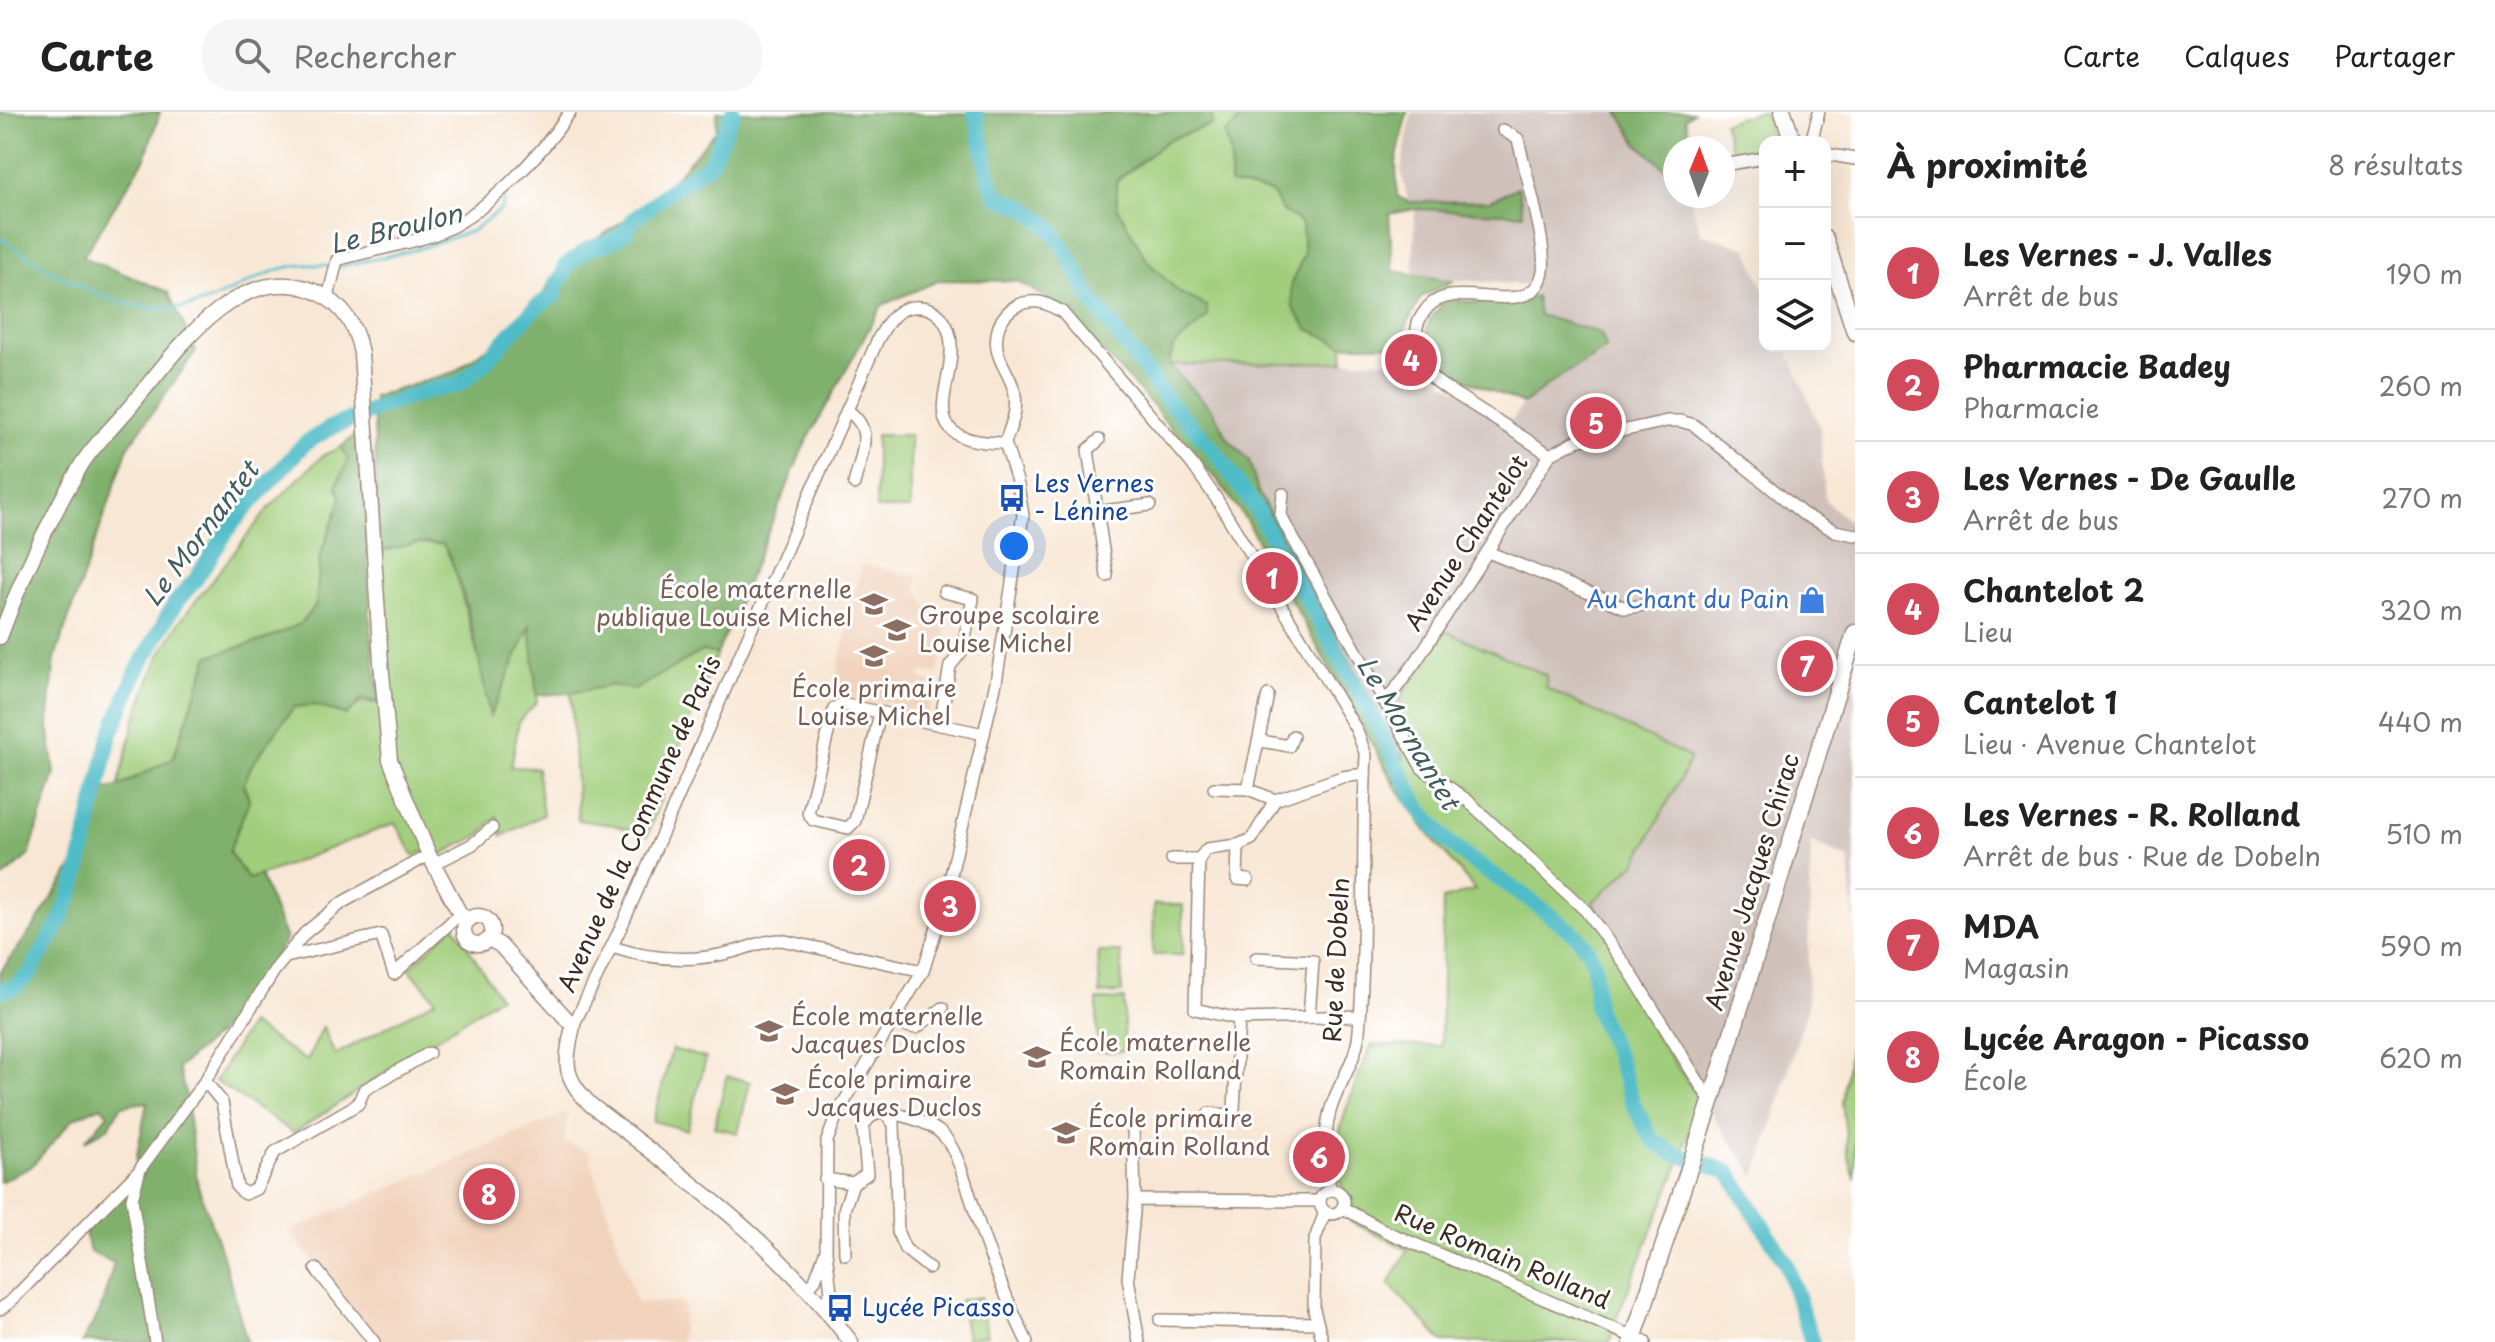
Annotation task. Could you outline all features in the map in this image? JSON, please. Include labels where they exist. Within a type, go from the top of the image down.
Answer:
[{"type":"main road","points":[[1783,112],[1791,136]]},
{"type":"main road","points":[[1831,258],[1855,332]]},
{"type":"main road","name":"Avenue Jacques Chirac","points":[[1637,1340],[1855,633]]},
{"type":"street","points":[[328,298],[337,260],[435,234],[472,214],[547,145],[570,112]]},
{"type":"street","points":[[1813,136],[1819,112]]},
{"type":"street","points":[[1503,130],[1518,139],[1543,251],[1542,276],[1536,287],[1526,295],[1511,298],[1444,296],[1434,301],[1421,316],[1417,345],[1428,374],[1550,455]]},
{"type":"street","points":[[1831,155],[1855,159]]},
{"type":"street","points":[[1735,163],[1759,159]]},
{"type":"street","points":[[0,637],[18,585],[82,464],[197,328],[224,306],[277,285],[303,287],[328,298],[346,314],[357,336],[366,404],[384,712],[390,760],[431,859],[464,917]]},
{"type":"street","points":[[823,1306],[831,1292],[826,1252],[827,1141],[838,1112],[923,971],[944,905],[996,682],[1023,515],[1017,481],[1005,443],[1016,412],[1015,393],[997,349],[998,332],[1004,314],[1019,302],[1042,302],[1062,312],[1192,464],[1218,501],[1356,729],[1366,755],[1365,774],[1342,777],[1275,800],[1252,839],[1238,845],[1207,849],[1199,859],[1195,1009],[1239,1019],[1360,1016]]},
{"type":"street","name":"Avenue de la Commune de Paris","points":[[573,1026],[612,947],[878,339],[889,320],[900,310],[917,306],[934,310],[946,324],[952,348],[944,408],[946,424],[959,435],[1005,443]]},
{"type":"street","points":[[847,410],[860,419],[865,431],[854,484]]},
{"type":"street","name":"Avenue Chantelot","points":[[1383,700],[1392,694],[1417,660],[1550,455],[1576,441],[1667,421],[1694,425],[1803,514],[1835,531],[1855,535]]},
{"type":"street","points":[[1099,440],[1088,450],[1107,576]]},
{"type":"street","points":[[1283,494],[1281,514],[1285,524],[1422,768],[1468,801],[1586,911],[1629,970],[1711,1102]]},
{"type":"street","points":[[1096,512],[1150,505]]},
{"type":"street","points":[[1488,552],[1626,608],[1650,604]]},
{"type":"street","points":[[940,725],[950,666],[962,651],[973,599],[944,592]]},
{"type":"street","points":[[1248,789],[1261,741],[1268,695]]},
{"type":"street","points":[[880,713],[855,821],[848,828],[813,820],[808,813],[834,709],[841,704],[984,734]]},
{"type":"street","points":[[1261,741],[1289,746],[1293,736]]},
{"type":"street","name":"Rue de Dobeln","points":[[1330,1190],[1325,1137],[1332,1104],[1353,1060],[1360,1016],[1365,774]]},
{"type":"street","points":[[1214,788],[1248,789],[1275,800]]},
{"type":"street","points":[[0,1309],[140,1169],[205,1081],[285,957],[305,933],[326,914],[364,889],[473,844],[492,828]]},
{"type":"street","points":[[1238,845],[1237,879],[1248,880]]},
{"type":"street","points":[[1172,859],[1199,859]]},
{"type":"street","points":[[285,957],[381,935],[394,974],[464,917],[479,916],[489,921],[492,930],[489,939],[500,945],[573,1026],[566,1065],[578,1092],[732,1214],[812,1284],[823,1306],[851,1342]]},
{"type":"street","points":[[612,947],[635,955],[680,960],[714,957],[768,940],[781,940],[923,971]]},
{"type":"street","points":[[1256,958],[1313,961],[1309,1017]]},
{"type":"street","points":[[896,1018],[906,1026],[916,1028],[943,1008]]},
{"type":"street","points":[[1209,1113],[1228,1115],[1234,1109],[1239,1019]]},
{"type":"street","points":[[205,1081],[222,1102],[237,1187],[245,1194],[256,1189],[275,1152],[358,1104],[364,1090],[429,1053]]},
{"type":"street","points":[[885,1113],[894,1124],[898,1233],[905,1249],[929,1268]]},
{"type":"street","points":[[845,1254],[844,1210],[853,1183],[867,1174],[864,1124],[872,1115],[885,1113],[930,1127],[948,1141],[1027,1342]]},
{"type":"street","points":[[1133,1126],[1135,1200],[1128,1278],[1139,1342]]},
{"type":"street","points":[[140,1169],[132,1199],[155,1342]]},
{"type":"street","points":[[825,1179],[853,1183]]},
{"type":"street","points":[[1135,1200],[1322,1207],[1336,1214],[1343,1208],[1343,1196],[1338,1191],[1330,1190],[1323,1194],[1322,1207],[1315,1239],[1314,1310],[1323,1342]]},
{"type":"street","name":"Rue Romain Rolland","points":[[1343,1208],[1387,1232],[1637,1340]]},
{"type":"street","points":[[812,1284],[826,1252]]},
{"type":"street","points":[[316,1269],[374,1342]]},
{"type":"street","points":[[812,1284],[823,1278],[831,1281]]},
{"type":"street","points":[[1160,1320],[1317,1323]]},
{"type":"shaded area","points":[[1412,112],[1618,112],[1638,144],[1663,166],[1663,208],[1693,208],[1700,233],[1747,248],[1759,278],[1759,352],[1788,352],[1820,428],[1825,500],[1855,527],[1855,934],[1849,859],[1811,842],[1807,1009],[1756,1177],[1653,1032],[1592,902],[1636,863],[1691,758],[1545,688],[1400,699],[1404,760],[1258,492],[1249,460],[1228,439],[1214,412],[1168,365],[1403,360],[1512,420],[1523,404],[1558,378],[1609,350],[1600,333],[1539,315],[1536,296],[1526,285],[1413,276],[1415,209],[1523,213],[1517,187],[1490,201],[1408,202],[1401,170]]},
{"type":"shaded area","name":"Groupe scolaire Louise Michel","points":[[862,564],[918,576],[916,589],[927,606],[950,614],[937,675],[922,671],[920,678],[933,682],[928,714],[902,708],[900,704],[875,700],[874,703],[832,694]]},
{"type":"shaded area","points":[[568,1112],[564,1141],[592,1153],[590,1158],[637,1303],[684,1302],[681,1342],[378,1342],[289,1231]]},
{"type":"green space","points":[[0,112],[160,112],[145,158],[83,257],[168,292],[196,351],[128,447],[55,658],[48,725],[55,773],[29,855],[0,880]]},
{"type":"green space","points":[[717,112],[1211,112],[1213,124],[1168,140],[1116,181],[1117,207],[1148,262],[1180,293],[1207,306],[1207,317],[1173,347],[1169,365],[1214,412],[1228,439],[1249,460],[1258,492],[1404,760],[1395,785],[1246,520],[1216,478],[1190,453],[1155,408],[1062,307],[1017,281],[940,280],[882,305],[803,448],[717,654],[702,651],[634,690],[613,685],[571,693],[537,695],[530,626],[490,716],[466,604],[443,544],[417,543],[379,552],[373,397],[454,372],[493,344],[545,292],[569,258],[644,207],[672,181],[716,131]]},
{"type":"green space","points":[[1211,112],[1242,112],[1237,123],[1225,134],[1231,155],[1230,183],[1271,192],[1281,209],[1302,224],[1304,254],[1291,284],[1308,329],[1343,345],[1344,362],[1168,365],[1172,347],[1207,317],[1207,307],[1180,293],[1148,262],[1117,207],[1116,182],[1168,140],[1213,124]]},
{"type":"green space","points":[[1242,112],[1407,112],[1396,162],[1397,196],[1408,202],[1490,201],[1518,187],[1523,214],[1415,209],[1389,214],[1393,271],[1453,281],[1421,297],[1397,345],[1343,345],[1308,329],[1293,308],[1291,284],[1304,254],[1302,224],[1281,209],[1271,192],[1230,184],[1231,155],[1225,134],[1237,123]]},
{"type":"green space","points":[[1618,112],[1693,112],[1685,118],[1689,136],[1663,136],[1663,166],[1638,144]]},
{"type":"green space","points":[[1764,112],[1772,136],[1759,136],[1759,151],[1735,159],[1735,136],[1727,136],[1723,123]]},
{"type":"green space","points":[[1536,296],[1539,315],[1600,333],[1607,349],[1558,378],[1523,404],[1467,380],[1430,358],[1427,332],[1430,319],[1447,300],[1517,304]]},
{"type":"green space","points":[[361,430],[371,633],[379,703],[362,699],[347,715],[314,705],[294,707],[251,766],[244,784],[249,800],[229,852],[248,879],[260,875],[286,939],[238,1016],[178,1068],[185,1092],[198,1186],[225,1263],[247,1342],[82,1342],[100,1311],[114,1263],[90,1252],[85,1232],[143,1174],[136,1160],[147,1102],[121,1106],[109,1127],[85,1141],[108,1114],[101,1106],[73,1119],[31,1167],[0,1182],[0,972],[73,866],[91,791],[118,787],[173,758],[209,656],[264,640],[300,624],[316,605],[321,555],[341,498],[336,486],[348,460],[341,447]]},
{"type":"green space","points":[[876,435],[910,435],[910,509],[876,509]]},
{"type":"green space","points":[[341,447],[349,460],[336,486],[342,498],[320,555],[316,605],[301,624],[264,640],[209,656],[173,758],[118,787],[136,716],[158,659],[180,621],[269,508],[323,455]]},
{"type":"green space","points":[[417,543],[443,544],[451,557],[480,663],[490,714],[531,624],[537,702],[519,721],[511,767],[537,768],[543,815],[502,836],[497,816],[480,835],[436,857],[432,847],[414,856],[395,823],[249,880],[229,852],[249,800],[244,784],[251,766],[293,707],[314,705],[347,715],[361,702],[379,703],[379,552]]},
{"type":"green space","points":[[1446,631],[1546,675],[1546,688],[1691,758],[1636,863],[1593,902],[1653,1032],[1700,1099],[1675,1174],[1616,1319],[1610,1342],[1443,1342],[1389,1284],[1408,1250],[1351,1222],[1353,1201],[1339,1180],[1336,1166],[1340,1131],[1372,1045],[1441,1046],[1443,899],[1475,890],[1427,832],[1395,785],[1404,760],[1400,699]]},
{"type":"green space","points":[[702,651],[717,654],[647,836],[614,825],[578,820],[571,693],[613,685],[634,690]]},
{"type":"green space","points":[[1154,904],[1183,905],[1183,955],[1153,955]]},
{"type":"green space","points":[[454,925],[499,997],[294,1133],[215,1081],[250,1024],[307,1061],[323,1027],[335,1055],[436,1000],[409,969]]},
{"type":"green space","points":[[1098,952],[1121,952],[1122,993],[1100,994]]},
{"type":"green space","points":[[1124,999],[1124,1051],[1097,1052],[1097,1000]]},
{"type":"green space","points":[[1851,1044],[1855,1045],[1855,1179],[1848,1155],[1842,1102]]},
{"type":"green space","points":[[672,1049],[706,1058],[687,1130],[653,1121]]},
{"type":"green space","points":[[727,1076],[750,1082],[738,1133],[714,1127]]},
{"type":"green space","points":[[981,1297],[987,1335],[967,1338],[960,1300]]},
{"type":"waterway","name":"Le Broulon","points":[[517,183],[550,154],[578,112]]},
{"type":"waterway","name":"Le Mornantet","points":[[0,991],[15,987],[30,973],[61,920],[77,878],[110,736],[137,671],[176,602],[196,579],[231,525],[304,444],[330,428],[378,408],[430,390],[458,385],[479,368],[536,307],[555,295],[556,283],[563,276],[565,266],[590,248],[609,243],[626,232],[632,221],[673,188],[710,164],[733,112]]},
{"type":"waterway","name":"Le Mornantet","points":[[975,112],[990,181],[997,197],[1024,207],[1048,225],[1066,251],[1090,297],[1169,402],[1209,444],[1255,507],[1376,723],[1419,808],[1447,841],[1577,936],[1589,952],[1594,965],[1596,1009],[1617,1056],[1634,1106],[1652,1139],[1671,1152],[1729,1172],[1786,1263],[1812,1342]]},
{"type":"waterway","name":"Le Broulon","points":[[0,238],[97,294],[150,308],[178,308],[205,302],[283,268],[299,265],[339,267],[418,249],[472,231],[502,209],[505,194]]},
{"type":"place","name":"Chantelot 2","points":[[1411,360]]},
{"type":"place","name":"Cantelot 1","points":[[1596,423]]},
{"type":"place","name":"Les Vernes - Lénine","points":[[1012,498]]},
{"type":"place","name":"Les Vernes - J. Valles","points":[[1272,578]]},
{"type":"place","name":"Au Chant du Pain","points":[[1812,600]]},
{"type":"place","name":"École maternelle publique Louise Michel","points":[[874,604]]},
{"type":"place","name":"Groupe scolaire Louise Michel","points":[[897,630]]},
{"type":"place","name":"École primaire Louise Michel","points":[[874,656]]},
{"type":"place","name":"MDA","points":[[1807,666]]},
{"type":"place","name":"Pharmacie Badey","points":[[859,865]]},
{"type":"place","name":"Les Vernes - De Gaulle","points":[[950,906]]},
{"type":"place","name":"École maternelle Jacques Duclos","points":[[769,1031]]},
{"type":"place","name":"École maternelle Romain Rolland","points":[[1037,1057]]},
{"type":"place","name":"École primaire Jacques Duclos","points":[[785,1094]]},
{"type":"place","name":"École primaire Romain Rolland","points":[[1066,1133]]},
{"type":"place","name":"Les Vernes - R. Rolland","points":[[1319,1157]]},
{"type":"place","name":"Lycée Aragon - Picasso","points":[[489,1194]]},
{"type":"place","name":"Lycée Picasso","points":[[840,1308]]}]
